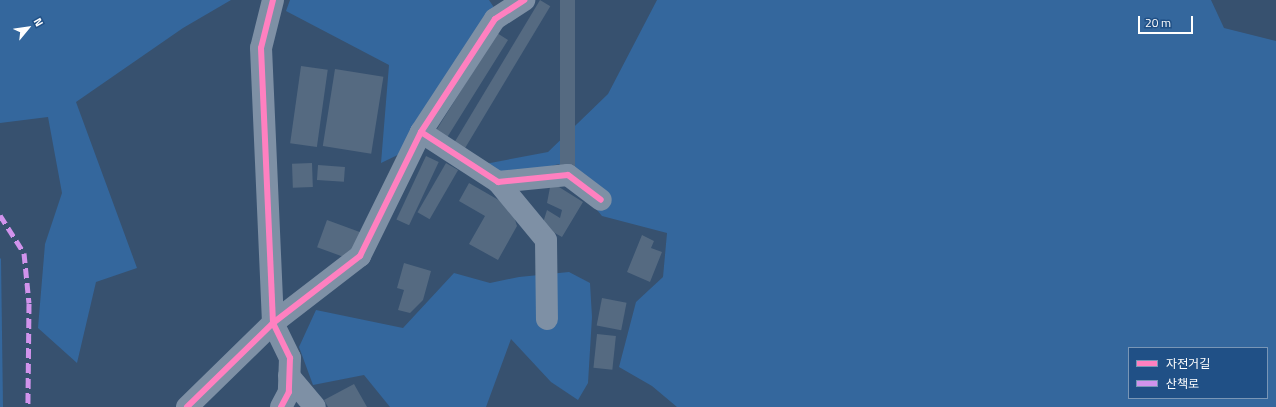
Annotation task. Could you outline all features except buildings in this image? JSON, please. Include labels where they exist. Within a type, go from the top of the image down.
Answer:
[{"type":"street","points":[[273,0],[261,48],[273,323],[290,358],[289,392],[281,407]]},
{"type":"street","points":[[187,407],[273,323],[360,256],[421,132],[495,19],[524,0]]},
{"type":"street","points":[[421,132],[498,182],[546,240],[547,319]]},
{"type":"street","points":[[498,182],[568,175],[601,200]]},
{"type":"street","points":[[289,376],[315,407]]},
{"type":"shaded area","points":[[0,0],[231,0],[183,28],[76,102],[137,268],[96,282],[77,363],[38,328],[45,244],[62,193],[48,117],[0,123]]},
{"type":"shaded area","points":[[290,0],[489,0],[495,9],[408,150],[381,163],[389,65],[286,11]]},
{"type":"shaded area","points":[[657,0],[1211,0],[1224,28],[1276,41],[1276,407],[677,407],[652,386],[619,367],[636,302],[663,277],[667,233],[602,216],[559,164],[510,177],[485,164],[548,152],[608,94]]},
{"type":"shaded area","points":[[0,258],[1,259],[3,407],[0,407]]},
{"type":"shaded area","points":[[569,272],[590,283],[592,317],[588,383],[578,400],[551,382],[511,339],[486,407],[390,407],[364,375],[313,385],[299,347],[316,310],[403,328],[454,273],[490,283],[519,277]]},
{"type":"marked path","points":[[0,215],[24,253],[29,303],[28,407]]},
{"type":"cycle path","points":[[273,0],[261,48],[273,323],[290,358],[289,392],[281,407]]},
{"type":"cycle path","points":[[187,407],[273,323],[360,256],[421,132],[495,19],[524,0]]},
{"type":"cycle path","points":[[421,132],[498,182],[568,175],[601,200]]}]
